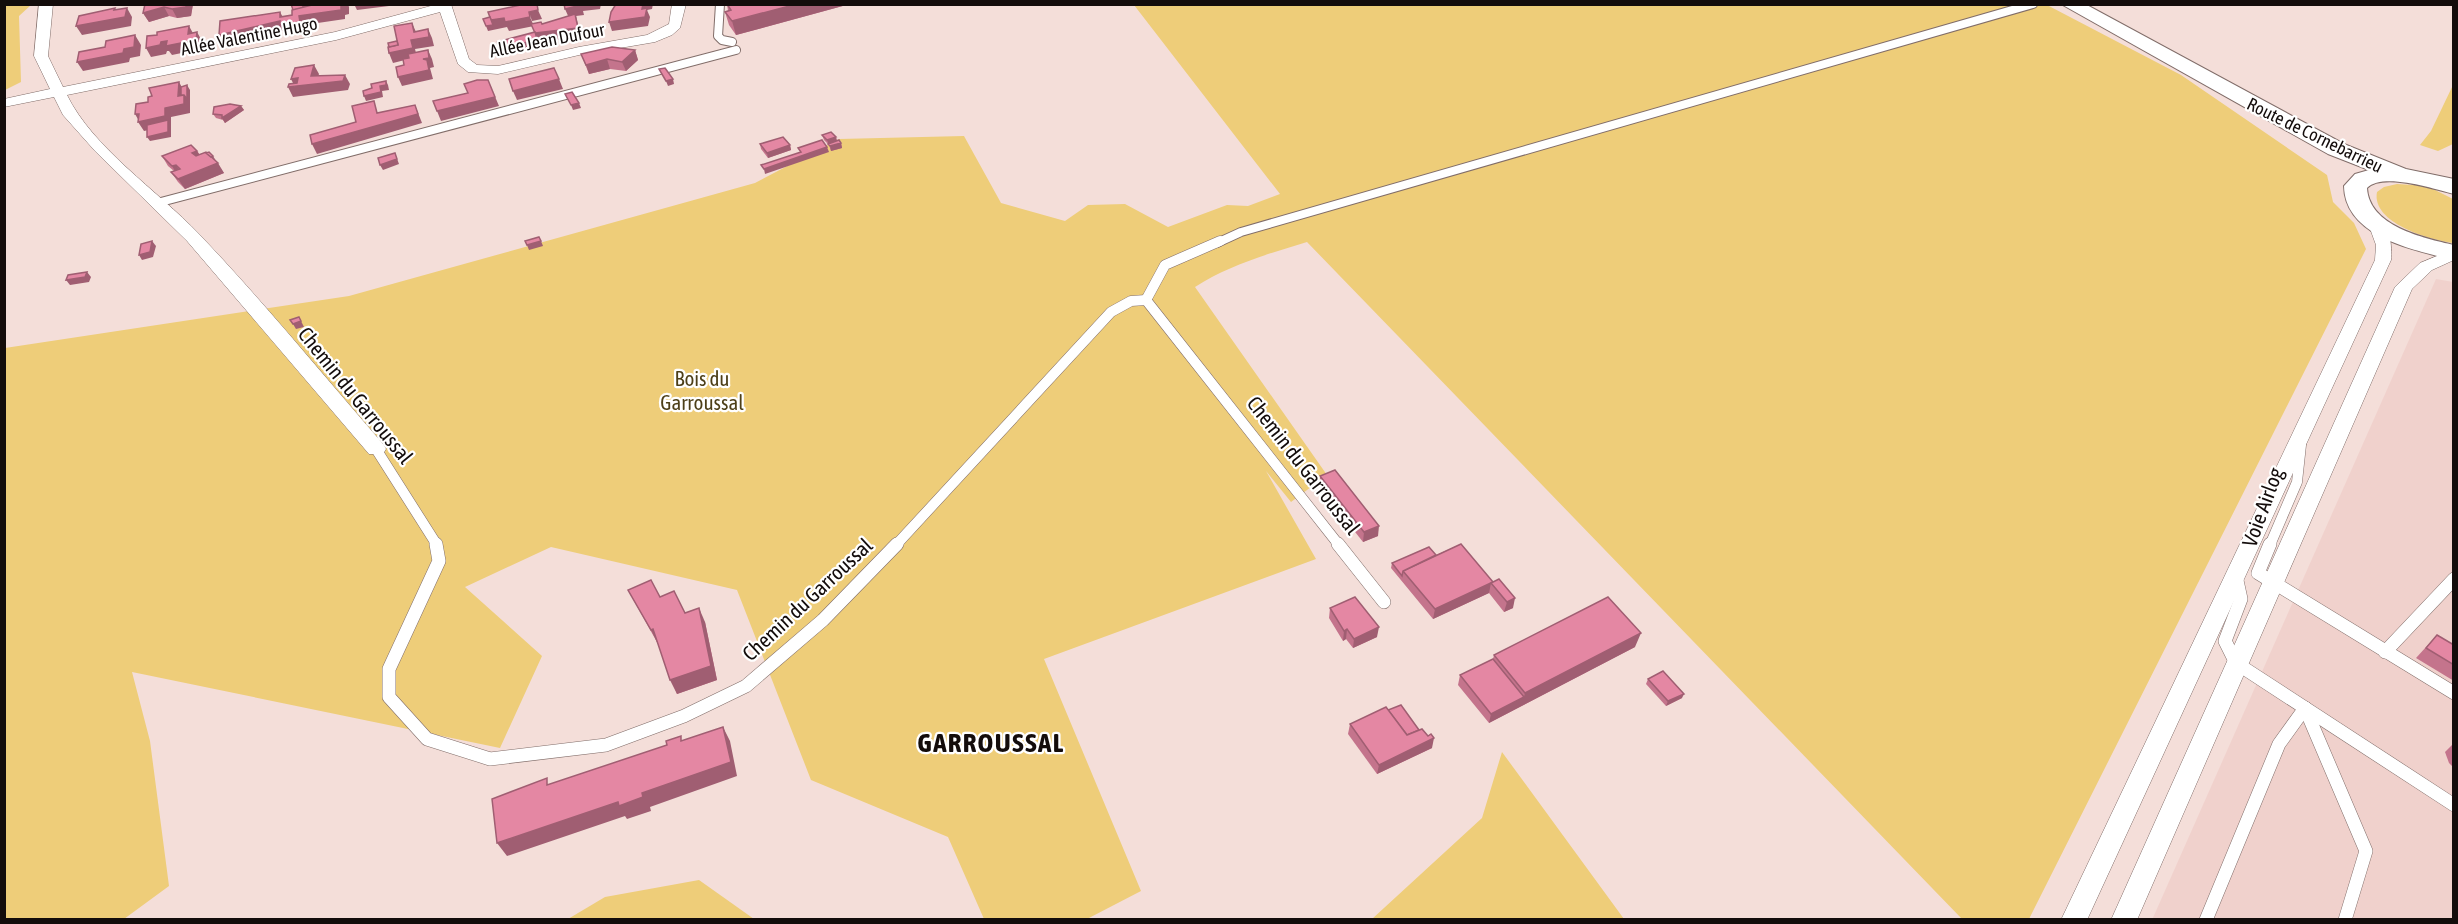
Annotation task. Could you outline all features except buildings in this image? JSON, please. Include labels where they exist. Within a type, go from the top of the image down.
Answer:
[{"type":"main road","name":"Route de Cornebarrieu","points":[[2070,4],[2234,96],[2336,149],[2398,174]]},
{"type":"main road","name":"Route de Cornebarrieu","points":[[2234,96],[2318,156],[2356,188]]},
{"type":"main road","points":[[2454,187],[2422,177],[2398,174],[2370,177],[2356,188],[2355,198],[2362,210],[2376,223],[2420,244],[2454,254]]},
{"type":"street","name":"Chemin du Garroussal","points":[[46,4],[41,56],[68,112],[81,128],[193,237],[376,449]]},
{"type":"street","name":"Allée Jean Dufour","points":[[445,6],[463,61],[470,68],[487,70],[655,38],[675,25],[679,4]]},
{"type":"street","name":"Allée Valentine Hugo","points":[[4,101],[58,93],[346,34],[395,18],[445,6]]},
{"type":"street","points":[[4,101],[36,87],[47,71]]},
{"type":"street","points":[[2074,920],[2384,260],[2384,245],[2376,223]]},
{"type":"street","points":[[2124,920],[2404,287],[2415,272],[2439,258],[2454,254]]},
{"type":"lane","points":[[157,203],[734,46],[718,36],[720,4]]},
{"type":"lane","points":[[1146,300],[1165,265],[1240,232],[2033,4]]},
{"type":"lane","name":"Chemin du Garroussal","points":[[376,449],[436,541],[440,561],[389,669],[389,697],[427,739],[490,759],[606,745],[684,716],[746,686],[823,620],[877,566],[1111,312],[1131,302],[1146,300],[1384,602]]},
{"type":"lane","name":"Voie Airlog","points":[[2273,584],[2258,573],[2296,482],[2302,436]]},
{"type":"lane","points":[[2236,576],[2241,599],[2225,641],[2236,663],[2454,805]]},
{"type":"lane","points":[[2385,652],[2454,579]]},
{"type":"lane","points":[[2273,584],[2454,693]]},
{"type":"lane","points":[[2206,920],[2279,744],[2305,708]]},
{"type":"lane","points":[[2305,708],[2366,851],[2344,920]]},
{"type":"shaded area","points":[[2436,279],[2453,282],[2453,919],[2152,920]]},
{"type":"green space","points":[[5,4],[31,5],[19,16],[21,82],[5,90]]},
{"type":"green space","name":"Bois du Garroussal","points":[[1134,5],[2047,5],[2181,75],[2327,175],[2333,202],[2354,223],[2366,249],[2029,919],[1962,919],[1307,242],[1235,266],[1195,287],[1327,475],[1291,502],[1266,471],[1316,559],[1044,659],[1141,891],[1087,919],[984,919],[948,837],[811,780],[737,590],[551,547],[465,587],[542,656],[500,748],[132,672],[150,741],[169,886],[124,919],[5,920],[5,348],[349,296],[755,183],[839,139],[964,136],[1001,203],[1065,221],[1088,205],[1125,204],[1168,227],[1227,205],[1248,206],[1280,194]]},
{"type":"green space","points":[[2453,85],[2453,144],[2438,151],[2420,145],[2431,131]]},
{"type":"green space","points":[[2397,184],[2427,186],[2453,199],[2453,243],[2417,234],[2392,221],[2383,213],[2378,203],[2377,192],[2384,187]]},
{"type":"green space","points":[[1502,752],[1624,919],[1372,919],[1482,818]]},
{"type":"green space","points":[[699,880],[754,919],[568,919],[605,897]]},
{"type":"district","name":"GARROUSSAL","points":[[991,742]]}]
